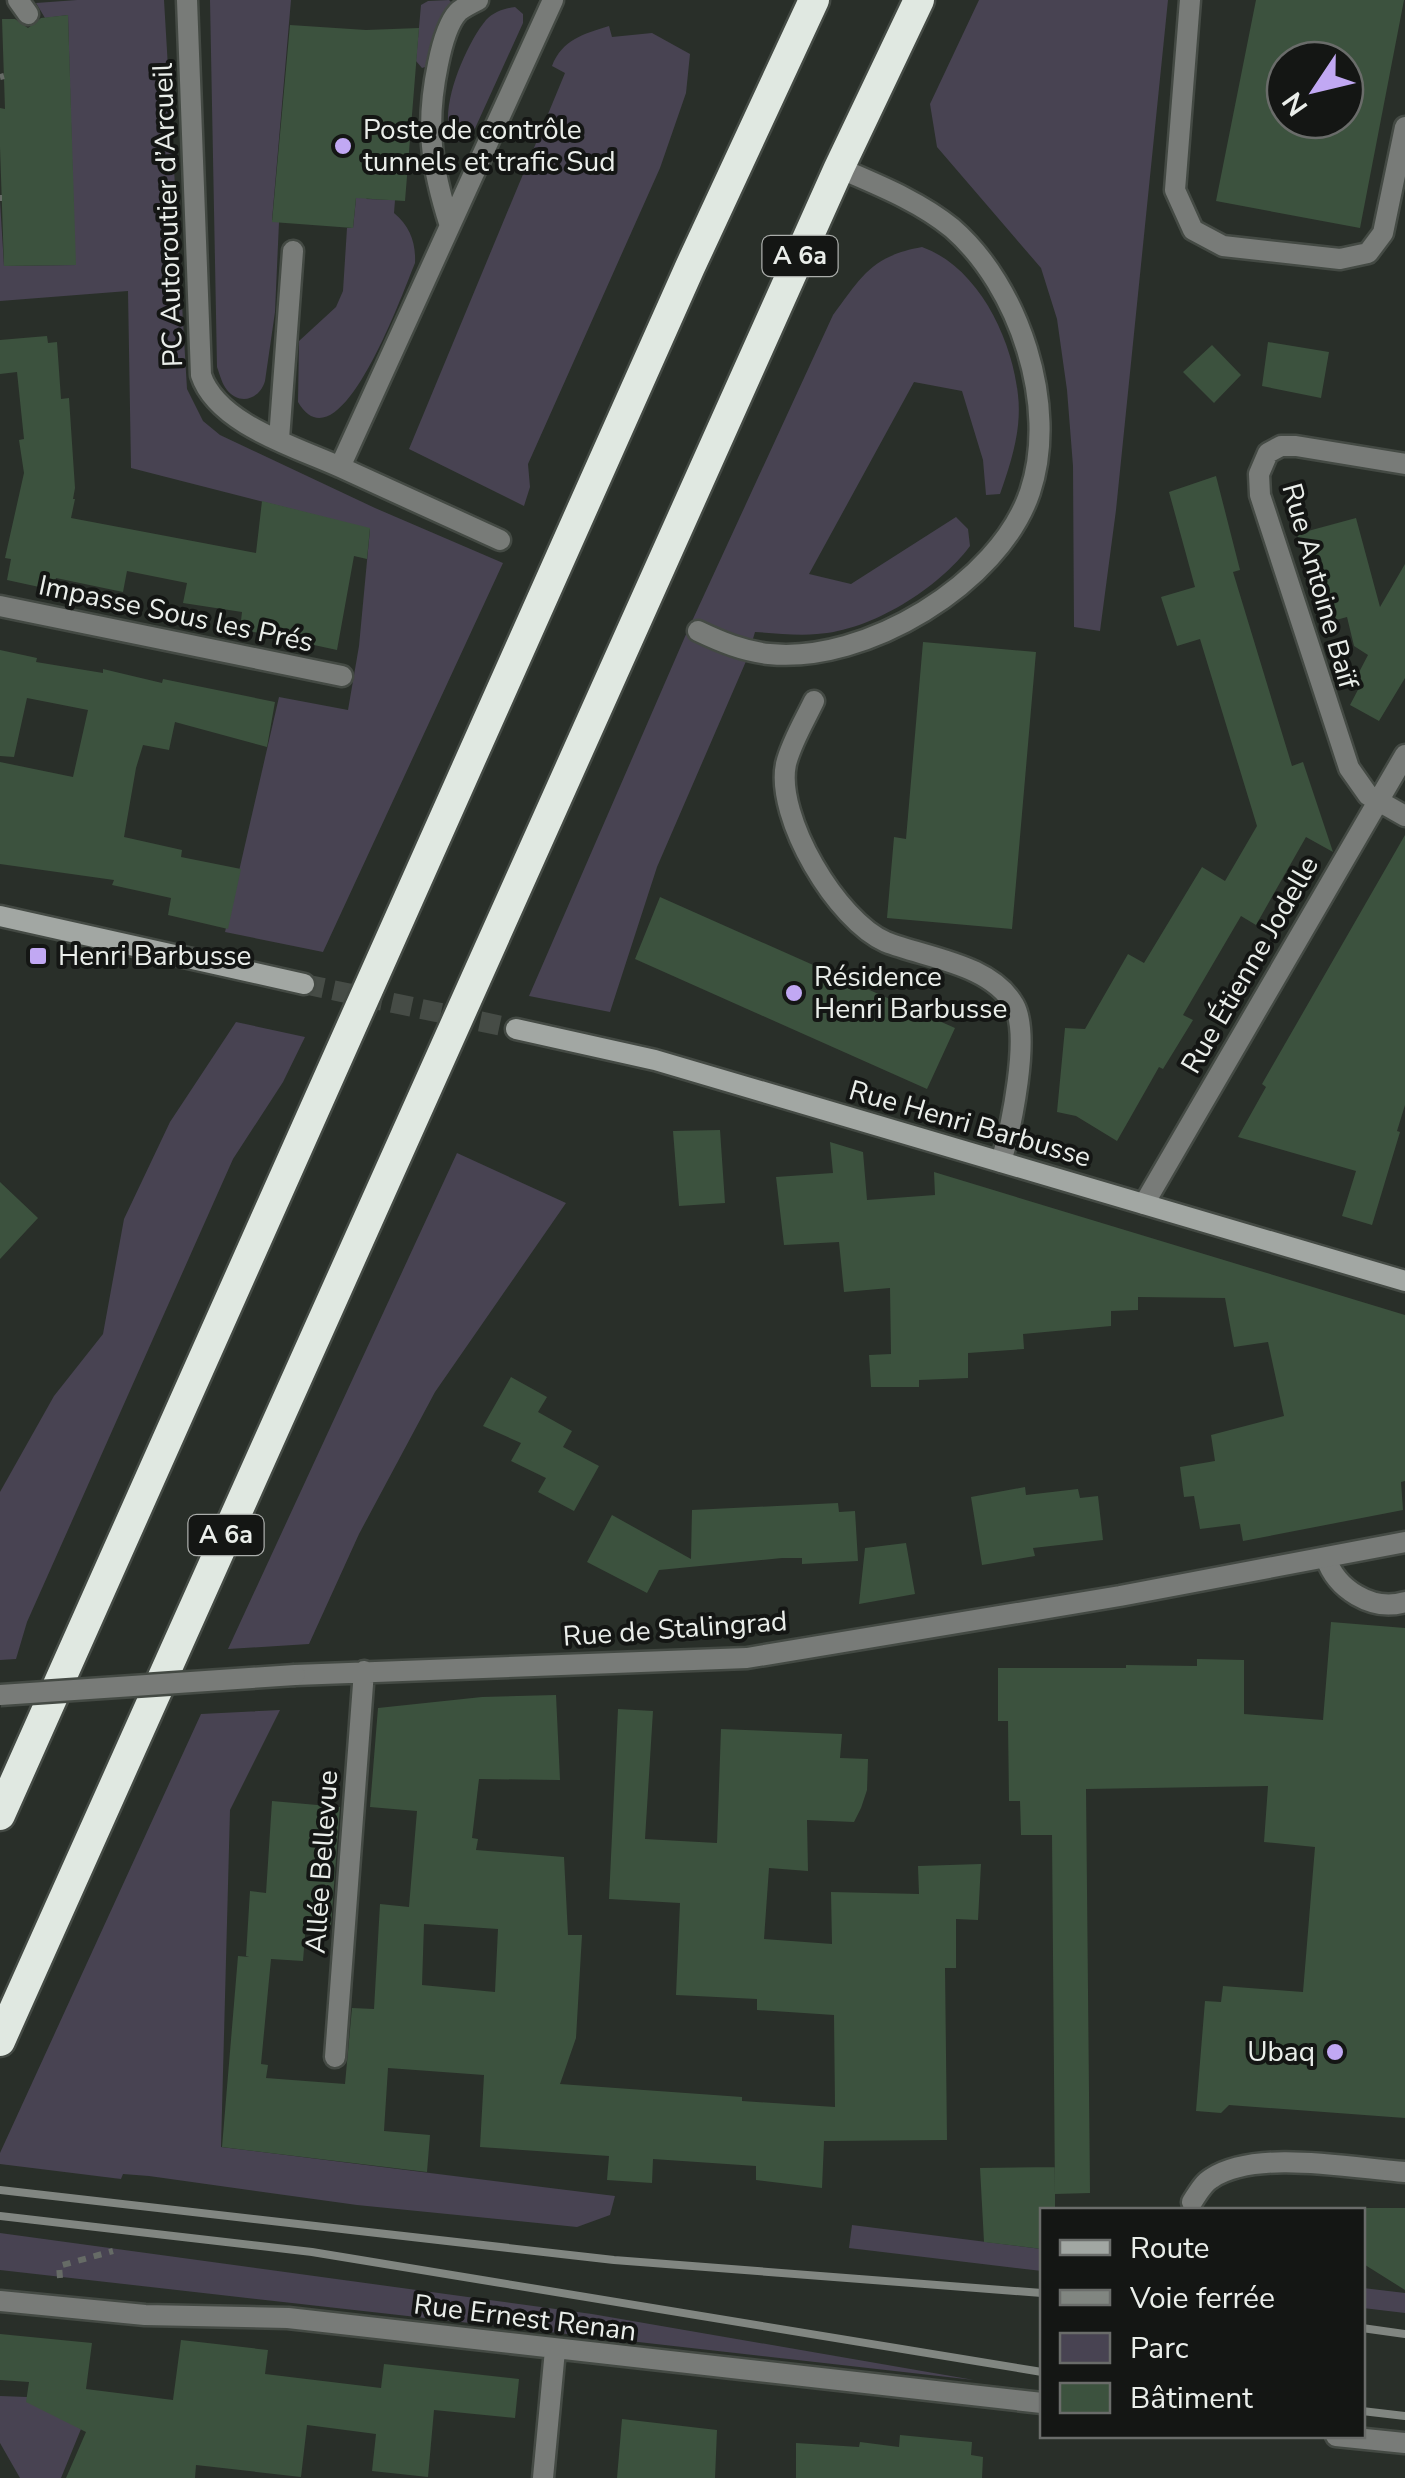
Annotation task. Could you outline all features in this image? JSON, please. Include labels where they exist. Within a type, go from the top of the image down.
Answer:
[{"type":"highway","points":[[0,1815],[690,267],[814,0]]},
{"type":"highway","name":"A 6a","points":[[0,2041],[838,168],[919,0]]},
{"type":"street","name":"PC Autoroutier d’Arcueil","points":[[187,0],[201,375],[206,389],[223,410],[279,439],[500,540]]},
{"type":"street","points":[[450,226],[434,175],[430,100],[442,48],[458,12],[478,0]]},
{"type":"street","points":[[340,467],[553,0]]},
{"type":"street","points":[[1190,0],[1175,190],[1193,230],[1223,246],[1340,259],[1368,253],[1383,234],[1405,127]]},
{"type":"street","points":[[698,631],[730,646],[770,654],[809,653],[902,623],[945,599],[988,562],[1014,526],[1031,490],[1038,450],[1037,404],[1029,357],[1016,317],[998,282],[976,252],[926,210],[838,168]]},
{"type":"street","points":[[279,439],[293,252]]},
{"type":"street","name":"Rue Antoine Baïf","points":[[1378,801],[1359,786],[1337,740],[1260,495],[1260,474],[1268,453],[1281,446],[1405,464]]},
{"type":"street","name":"Impasse Sous les Prés","points":[[0,606],[342,676]]},
{"type":"street","points":[[814,701],[786,763],[785,794],[812,860],[836,898],[860,925],[882,940],[986,977],[1006,993],[1016,1008],[1021,1026],[1016,1096],[1001,1162]]},
{"type":"street","name":"Rue Étienne Jodelle","points":[[1144,1204],[1405,755]]},
{"type":"street","points":[[1378,801],[1405,816]]},
{"type":"street","points":[[0,916],[304,984]]},
{"type":"street","name":"Rue Henri Barbusse","points":[[516,1029],[655,1060],[1405,1280]]},
{"type":"street","name":"Rue de Stalingrad","points":[[0,1695],[364,1671],[747,1658],[1405,1542]]},
{"type":"street","points":[[1326,1558],[1339,1582],[1358,1597],[1396,1605],[1405,1602]]},
{"type":"street","name":"Allée Bellevue","points":[[334,2057],[364,1671]]},
{"type":"street","points":[[1192,2202],[1207,2180],[1228,2169],[1259,2161],[1405,2172]]},
{"type":"street","name":"Rue Ernest Renan","points":[[0,2301],[145,2315],[288,2318],[1040,2403]]},
{"type":"street","points":[[543,2478],[555,2350]]},
{"type":"street","points":[[1356,2438],[1405,2443]]},
{"type":"path","points":[[60,2279],[59,2266],[112,2251]]},
{"type":"green space","points":[[164,0],[187,389],[203,421],[220,435],[503,563],[323,952],[225,932],[279,697],[348,710],[359,646],[370,529],[131,468],[128,291],[0,301],[0,201],[4,266],[75,265],[68,15],[45,18],[36,3]]},
{"type":"green space","points":[[210,0],[291,0],[272,220],[279,222],[275,312],[265,381],[259,392],[243,399],[227,390],[217,367]]},
{"type":"green space","points":[[449,0],[453,4],[428,66],[422,68],[416,61],[421,5]]},
{"type":"green space","points":[[979,0],[1168,0],[1100,631],[1074,627],[1073,466],[1067,390],[1057,319],[1041,268],[937,147],[930,104]]},
{"type":"green space","points":[[515,7],[523,14],[523,23],[472,135],[466,142],[453,141],[448,113],[462,61],[486,20]]},
{"type":"green space","points":[[609,26],[612,37],[652,33],[690,54],[686,93],[660,168],[528,464],[530,487],[524,506],[409,449],[565,73],[552,66],[556,57],[582,35]]},
{"type":"green space","points":[[357,189],[367,199],[395,200],[394,213],[411,235],[415,263],[385,336],[351,395],[333,413],[315,417],[298,402],[299,341],[336,307],[343,291],[347,228],[353,228]]},
{"type":"green space","points":[[922,247],[942,257],[975,288],[1000,328],[1008,351],[1018,395],[1018,420],[1012,458],[1000,494],[986,495],[983,460],[962,391],[914,382],[809,574],[851,584],[956,517],[968,529],[970,546],[922,592],[859,625],[809,635],[755,632],[747,659],[657,867],[610,1012],[529,996],[687,632],[833,315],[880,262]]},
{"type":"green space","points":[[236,1022],[305,1037],[283,1082],[233,1159],[27,1622],[16,1659],[0,1660],[0,1492],[54,1396],[103,1334],[124,1219],[170,1122]]},
{"type":"green space","points":[[457,1153],[566,1203],[435,1392],[359,1534],[309,1644],[228,1649]]},
{"type":"green space","points":[[280,1710],[230,1810],[221,2147],[615,2196],[610,2215],[577,2227],[357,2205],[149,2176],[123,2174],[121,2179],[0,2164],[0,2153],[201,1714]]},
{"type":"green space","points":[[852,2225],[1040,2249],[1040,2271],[849,2248]]},
{"type":"green space","points":[[0,2233],[592,2314],[974,2380],[0,2270]]},
{"type":"green space","points":[[1365,2288],[1405,2293],[1405,2313],[1365,2308]]},
{"type":"green space","points":[[0,2396],[27,2397],[81,2429],[61,2478],[20,2478],[0,2443]]},
{"type":"building","points":[[1256,0],[1404,0],[1360,228],[1216,201]]},
{"type":"building","points":[[68,15],[76,265],[4,266],[0,147],[0,108],[5,109],[2,19],[15,19],[28,28],[41,18]]},
{"type":"building","name":"Poste de contrôle tunnels et trafic Sud","points":[[290,25],[366,30],[419,28],[405,201],[356,198],[353,228],[272,222]]},
{"type":"building","points":[[47,336],[48,343],[57,342],[61,399],[69,398],[75,488],[71,518],[256,553],[262,501],[370,528],[367,559],[354,556],[337,650],[240,629],[242,612],[183,603],[187,583],[127,571],[123,592],[56,578],[53,590],[7,580],[11,559],[5,558],[24,473],[19,440],[24,439],[17,372],[0,374],[0,340]]},
{"type":"building","points":[[1268,342],[1329,352],[1321,398],[1262,386]]},
{"type":"building","points":[[1212,345],[1241,375],[1214,403],[1183,372]]},
{"type":"building","points":[[1216,476],[1240,570],[1233,572],[1292,766],[1303,762],[1333,852],[1306,837],[1256,925],[1241,916],[1183,1015],[1193,1020],[1163,1069],[1159,1067],[1117,1141],[1076,1116],[1057,1112],[1065,1028],[1085,1029],[1128,954],[1144,963],[1202,867],[1225,881],[1257,826],[1200,639],[1177,646],[1161,597],[1195,587],[1169,492]]},
{"type":"building","points":[[1356,518],[1380,607],[1405,564],[1405,678],[1379,721],[1350,705],[1362,682],[1356,678],[1368,655],[1354,646],[1347,617],[1336,620],[1324,580],[1313,583],[1297,534]]},
{"type":"building","points":[[923,642],[1036,652],[1012,929],[887,918],[894,837],[906,839]]},
{"type":"building","points":[[0,650],[37,658],[36,662],[103,673],[103,669],[162,683],[163,679],[275,702],[267,747],[175,722],[169,750],[143,745],[136,768],[124,837],[182,850],[181,857],[241,869],[228,929],[168,915],[171,898],[112,885],[114,880],[0,864],[0,762],[73,777],[88,710],[27,698],[14,757],[0,756]]},
{"type":"building","points":[[1405,835],[1405,1105],[1372,1225],[1342,1216],[1356,1171],[1238,1137],[1266,1087],[1262,1084]]},
{"type":"building","name":"Résidence Henri Barbusse","points":[[660,897],[955,1028],[927,1089],[635,959]]},
{"type":"building","points":[[720,1130],[725,1203],[679,1206],[673,1131]]},
{"type":"building","points":[[830,1142],[863,1152],[867,1200],[935,1195],[934,1172],[1405,1315],[1403,1510],[1243,1541],[1240,1524],[1200,1529],[1194,1496],[1184,1497],[1180,1467],[1215,1461],[1211,1435],[1284,1416],[1268,1342],[1234,1347],[1225,1298],[1138,1297],[1138,1310],[1111,1311],[1111,1326],[1023,1334],[1024,1349],[968,1353],[968,1378],[919,1380],[919,1387],[871,1387],[869,1355],[891,1354],[890,1288],[844,1292],[839,1242],[784,1245],[776,1177],[833,1173]]},
{"type":"building","points":[[0,1182],[38,1218],[0,1259]]},
{"type":"building","points":[[511,1377],[547,1397],[538,1412],[572,1431],[563,1447],[599,1466],[574,1511],[538,1492],[546,1478],[511,1461],[521,1443],[483,1426]]},
{"type":"building","points":[[1025,1487],[1026,1495],[1078,1489],[1080,1498],[1098,1496],[1103,1540],[1033,1548],[1035,1556],[982,1565],[971,1497]]},
{"type":"building","points":[[838,1503],[839,1512],[855,1511],[858,1561],[802,1564],[802,1558],[782,1558],[659,1570],[647,1593],[587,1562],[612,1515],[691,1559],[692,1510]]},
{"type":"building","points":[[906,1543],[915,1594],[859,1604],[865,1548]]},
{"type":"building","points":[[1331,1622],[1405,1628],[1405,2118],[1229,2105],[1221,2113],[1196,2111],[1205,2001],[1221,2002],[1223,1986],[1303,1992],[1315,1847],[1264,1842],[1268,1786],[1086,1789],[1090,2193],[1055,2194],[1052,1835],[1021,1835],[1020,1801],[1009,1801],[1008,1721],[998,1721],[998,1668],[1197,1666],[1197,1659],[1244,1660],[1244,1714],[1323,1720]]},
{"type":"building","points":[[556,1695],[560,1780],[479,1779],[472,1838],[478,1839],[476,1850],[564,1857],[568,1935],[582,1935],[576,2038],[560,2084],[835,2107],[834,2015],[757,2010],[757,1999],[676,1995],[680,1903],[609,1899],[618,1709],[653,1711],[645,1839],[717,1843],[721,1729],[842,1734],[840,1758],[868,1759],[867,1790],[861,1808],[854,1822],[807,1820],[808,1871],[769,1868],[764,1939],[832,1944],[831,1892],[919,1894],[918,1866],[981,1864],[978,1920],[956,1919],[956,1968],[945,1968],[947,2140],[824,2141],[822,2188],[756,2180],[756,2166],[653,2159],[652,2183],[607,2180],[609,2156],[480,2147],[484,2075],[388,2068],[384,2131],[430,2135],[427,2172],[222,2147],[238,1956],[249,1957],[246,1956],[250,1891],[266,1893],[272,1801],[340,1807],[331,1925],[306,1923],[303,1961],[271,1959],[261,2064],[268,2065],[266,2078],[345,2084],[352,2008],[374,2009],[380,1904],[409,1907],[417,1811],[370,1807],[378,1708],[482,1697]],"holes":[[[424,1924],[498,1929],[495,1992],[422,1985]]]},
{"type":"building","points":[[1055,2167],[1055,2208],[1040,2208],[1040,2249],[984,2242],[980,2168]]},
{"type":"building","points":[[1365,2208],[1405,2208],[1405,2290],[1365,2265]]},
{"type":"building","points":[[0,2334],[92,2343],[86,2389],[173,2400],[181,2340],[268,2350],[265,2374],[381,2388],[384,2364],[519,2379],[515,2418],[434,2410],[428,2477],[372,2471],[376,2434],[307,2425],[301,2477],[196,2465],[195,2478],[66,2478],[86,2432],[26,2402],[29,2382],[0,2380]]},
{"type":"building","points":[[622,2419],[717,2430],[715,2478],[617,2478]]},
{"type":"building","points":[[900,2435],[972,2442],[971,2455],[983,2457],[982,2478],[796,2478],[796,2443],[859,2447],[860,2442],[899,2447]]},
{"type":"tunnel","points":[[304,984],[516,1029]]},
{"type":"railway","points":[[0,2190],[614,2260],[1040,2293]]},
{"type":"railway","points":[[0,2216],[312,2252],[1040,2372]]},
{"type":"railway","points":[[1365,2328],[1405,2334]]},
{"type":"railway","points":[[1365,2411],[1405,2416]]},
{"type":"place","name":"Poste de contrôle tunnels et trafic Sud","points":[[343,146]]},
{"type":"place","name":"Henri Barbusse","points":[[38,956]]},
{"type":"place","name":"Résidence Henri Barbusse","points":[[794,993]]},
{"type":"place","name":"Ubaq","points":[[1335,2052]]}]
